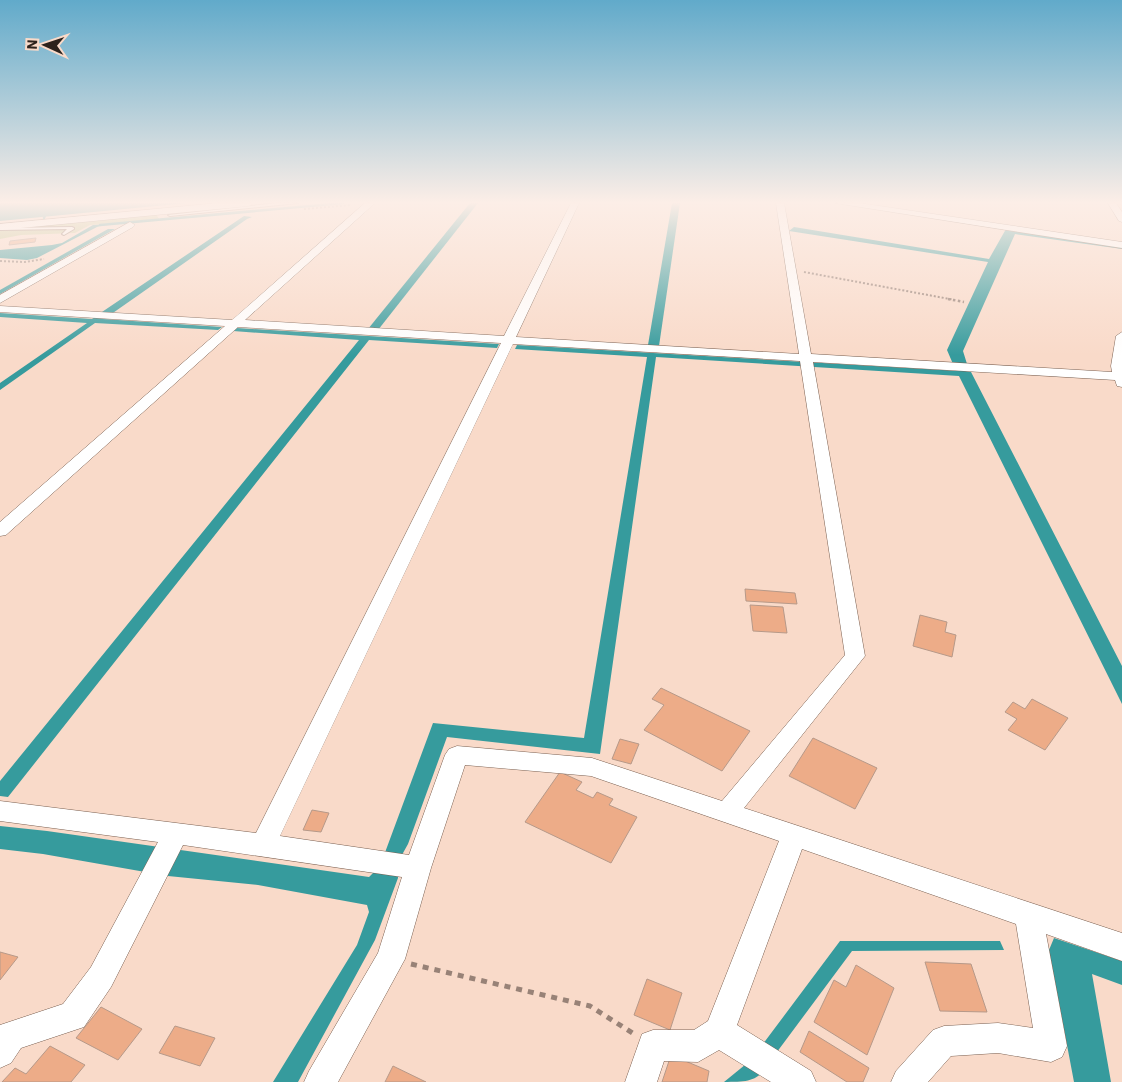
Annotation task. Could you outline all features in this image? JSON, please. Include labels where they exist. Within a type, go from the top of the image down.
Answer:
[{"type":"street","points":[[0,300],[81,253]]},
{"type":"street","points":[[0,531],[314,253]]},
{"type":"street","points":[[262,845],[551,253]]},
{"type":"street","points":[[726,813],[855,656],[788,253]]},
{"type":"street","points":[[0,309],[510,341],[807,364],[963,367],[1121,379],[1117,366],[1122,336]]},
{"type":"street","points":[[320,1082],[390,959],[412,867],[457,755],[592,767],[1122,947]]},
{"type":"street","points":[[0,811],[262,845],[412,867]]},
{"type":"street","points":[[4,1040],[73,1016],[101,977],[176,834]]},
{"type":"street","points":[[641,1082],[653,1045],[698,1046],[719,1032],[794,836]]},
{"type":"street","points":[[907,1082],[944,1041],[998,1038],[1051,1046],[1029,916]]},
{"type":"street","points":[[719,1032],[789,1075]]},
{"type":"path","points":[[0,261],[25,262],[49,257]]},
{"type":"path","points":[[791,270],[964,302]]},
{"type":"path","points":[[390,959],[590,1006],[653,1045]]},
{"type":"water","points":[[0,253],[46,253],[27,260],[0,258]]},
{"type":"water","points":[[65,253],[72,253],[0,294],[0,290]]},
{"type":"water","points":[[189,253],[198,253],[110,315],[99,314]]},
{"type":"water","points":[[429,253],[438,253],[378,330],[368,329]]},
{"type":"water","points":[[663,253],[673,253],[659,346],[648,345]]},
{"type":"water","points":[[933,253],[955,253],[989,259],[992,253],[1006,253],[963,351],[967,364],[963,364],[966,371],[971,372],[1122,666],[1122,704],[959,376],[656,357],[600,754],[447,737],[408,844],[398,862],[398,878],[375,940],[298,1082],[273,1082],[357,945],[369,912],[367,905],[258,885],[168,876],[43,854],[0,849],[0,826],[369,877],[380,866],[433,723],[584,738],[647,357],[515,349],[517,345],[960,371],[953,364],[947,350],[988,262]]},
{"type":"water","points":[[0,313],[92,319],[95,317],[105,317],[103,319],[222,327],[218,330],[95,323],[0,390],[0,383],[87,323],[0,317]]},
{"type":"water","points":[[237,328],[499,344],[497,348],[369,340],[8,797],[0,796],[0,781],[359,340],[233,331]]},
{"type":"water","points":[[1054,938],[1122,961],[1122,985],[1092,974],[1111,1082],[1074,1082],[1049,950]]},
{"type":"water","points":[[840,941],[1000,941],[1004,950],[852,951],[762,1073],[747,1081],[724,1082],[751,1060]]},
{"type":"building","points":[[745,589],[795,593],[797,604],[746,601]]},
{"type":"building","points":[[750,605],[783,607],[787,633],[753,631]]},
{"type":"building","points":[[920,615],[947,622],[945,632],[956,635],[952,657],[913,646]]},
{"type":"building","points":[[661,688],[750,731],[722,771],[644,730],[664,705],[652,699]]},
{"type":"building","points":[[1032,699],[1068,718],[1045,750],[1008,730],[1017,719],[1005,712],[1013,702],[1025,709]]},
{"type":"building","points":[[813,738],[877,768],[855,809],[789,776]]},
{"type":"building","points":[[620,739],[639,744],[631,764],[612,759]]},
{"type":"building","points":[[560,772],[582,782],[576,790],[593,798],[597,792],[613,799],[609,805],[637,817],[611,863],[525,822]]},
{"type":"building","points":[[312,810],[329,813],[321,832],[303,830]]},
{"type":"building","points":[[0,952],[18,957],[0,980]]},
{"type":"building","points":[[925,962],[971,964],[987,1012],[940,1011]]},
{"type":"building","points":[[856,965],[894,988],[867,1055],[814,1022],[834,980],[846,987]]},
{"type":"building","points":[[647,979],[682,993],[670,1030],[634,1015]]},
{"type":"building","points":[[101,1007],[142,1029],[118,1060],[76,1038]]},
{"type":"building","points":[[175,1026],[215,1038],[200,1066],[159,1053]]},
{"type":"building","points":[[809,1031],[869,1068],[863,1082],[847,1082],[800,1052]]},
{"type":"building","points":[[50,1046],[85,1065],[71,1082],[2,1082],[15,1068],[26,1074]]},
{"type":"building","points":[[671,1055],[709,1071],[707,1082],[662,1082]]},
{"type":"building","points":[[393,1066],[426,1082],[385,1082]]}]
